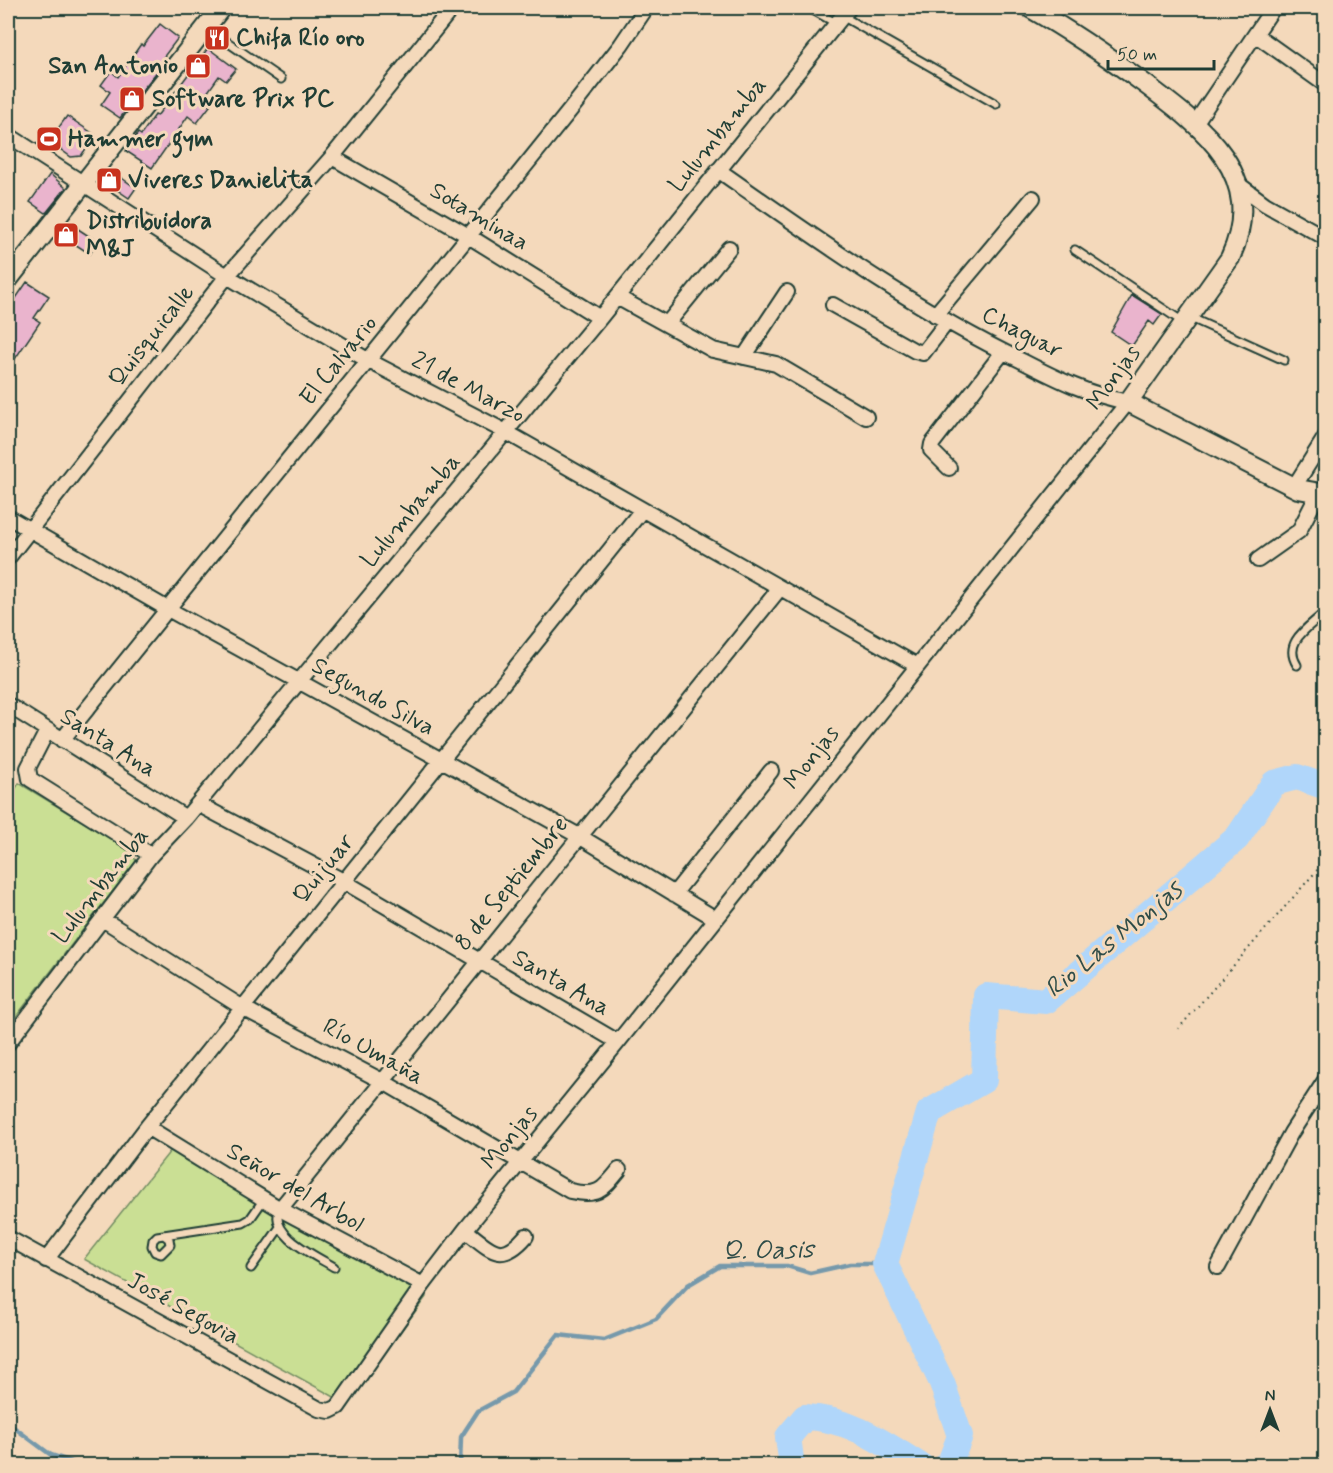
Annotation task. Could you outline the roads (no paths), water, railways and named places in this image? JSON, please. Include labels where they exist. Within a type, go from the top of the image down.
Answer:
[{"type":"street","points":[[8,280],[221,8]]},
{"type":"street","name":"Quisquicalle","points":[[8,558],[227,276],[332,157],[452,8]]},
{"type":"street","name":"El Calvario","points":[[62,740],[166,608],[369,361],[467,235],[621,45],[646,8]]},
{"type":"street","name":"Monjas","points":[[338,1407],[423,1285],[465,1230],[618,1042],[916,665],[1128,402],[1230,258],[1240,236],[1238,184],[1221,149],[1196,122],[1090,43],[1030,8]]},
{"type":"street","points":[[1196,122],[1273,8]]},
{"type":"street","name":"Lulumbamba","points":[[8,1043],[104,920],[151,855],[198,804],[600,318],[842,16]]},
{"type":"street","points":[[1256,35],[1326,85]]},
{"type":"street","name":"21 de Marzo","points":[[8,135],[227,276],[369,361],[506,432],[916,665]]},
{"type":"street","name":"Sotaminaa","points":[[332,157],[467,235],[600,318]]},
{"type":"street","name":"Chaguar","points":[[718,170],[848,261],[1002,352],[1086,393],[1128,402],[1294,487],[1322,494]]},
{"type":"street","points":[[1238,184],[1265,204],[1326,238]]},
{"type":"street","points":[[832,305],[922,353],[941,318],[1033,198]]},
{"type":"street","points":[[667,324],[729,248]]},
{"type":"street","points":[[744,357],[787,292]]},
{"type":"street","points":[[617,297],[713,350],[776,364],[867,417]]},
{"type":"street","points":[[949,468],[933,454],[932,444],[1002,352]]},
{"type":"street","points":[[1294,487],[1326,436]]},
{"type":"street","points":[[1258,560],[1299,531],[1322,494]]},
{"type":"street","name":"Quijuar","points":[[46,1260],[147,1127],[642,510]]},
{"type":"street","name":"Segundo Silva","points":[[8,517],[166,608],[579,836],[716,919]]},
{"type":"street","name":"8 de Septiembre","points":[[280,1209],[780,588]]},
{"type":"street","name":"Santa Ana","points":[[8,705],[186,818]]},
{"type":"street","points":[[47,731],[27,774],[30,779],[151,855]]},
{"type":"street","points":[[674,894],[771,771]]},
{"type":"street","name":"Santa Ana","points":[[198,804],[343,881],[618,1042]]},
{"type":"street","name":"Río Umaña","points":[[104,920],[243,1008],[382,1081],[570,1191],[582,1194],[595,1193],[603,1189],[619,1170]]},
{"type":"street","points":[[1218,1267],[1291,1133],[1326,1079]]},
{"type":"street","name":"Señor del Arbol","points":[[147,1127],[280,1209],[423,1285]]},
{"type":"street","points":[[465,1230],[493,1250],[503,1253],[511,1252],[526,1236]]},
{"type":"street","name":"José Segovia","points":[[8,1238],[319,1409],[330,1410],[338,1407]]},
{"type":"lane","points":[[809,8],[842,16],[996,104]]},
{"type":"lane","points":[[207,28],[281,79]]},
{"type":"lane","points":[[1075,250],[1185,319],[1284,360]]},
{"type":"lane","points":[[1297,665],[1291,649],[1294,640],[1326,611]]},
{"type":"lane","points":[[164,1235],[243,1223],[250,1219],[264,1199]]},
{"type":"lane","points":[[280,1209],[276,1216],[280,1227],[299,1246],[334,1267]]},
{"type":"lane","points":[[251,1268],[280,1227]]},
{"type":"waterway","name":"Rio Las Monjas","points":[[946,1466],[949,1465],[960,1436],[942,1383],[885,1264],[929,1112],[984,1080],[986,996],[1046,1001],[1237,838],[1274,783],[1297,777],[1326,787]]},
{"type":"waterway","name":"Q. Oasis","points":[[460,1466],[461,1437],[478,1411],[513,1392],[558,1335],[604,1340],[656,1319],[688,1285],[720,1266],[787,1266],[810,1273],[850,1264],[885,1264]]},
{"type":"waterway","name":"Rio Las Monjas","points":[[792,1466],[788,1437],[805,1417],[821,1418],[866,1433],[921,1466]]},
{"type":"waterway","name":"Q. Oasis","points":[[8,1423],[51,1455],[83,1466]]},
{"type":"place","name":"Chifa Río oro","points":[[217,38]]},
{"type":"place","name":"San Antonio","points":[[198,66]]},
{"type":"place","name":"Software Prix PC","points":[[132,99]]},
{"type":"place","name":"Hammer gym","points":[[49,139]]},
{"type":"place","name":"Viveres Danielita","points":[[109,180]]},
{"type":"place","name":"Distribuidora M&J","points":[[66,235]]}]
